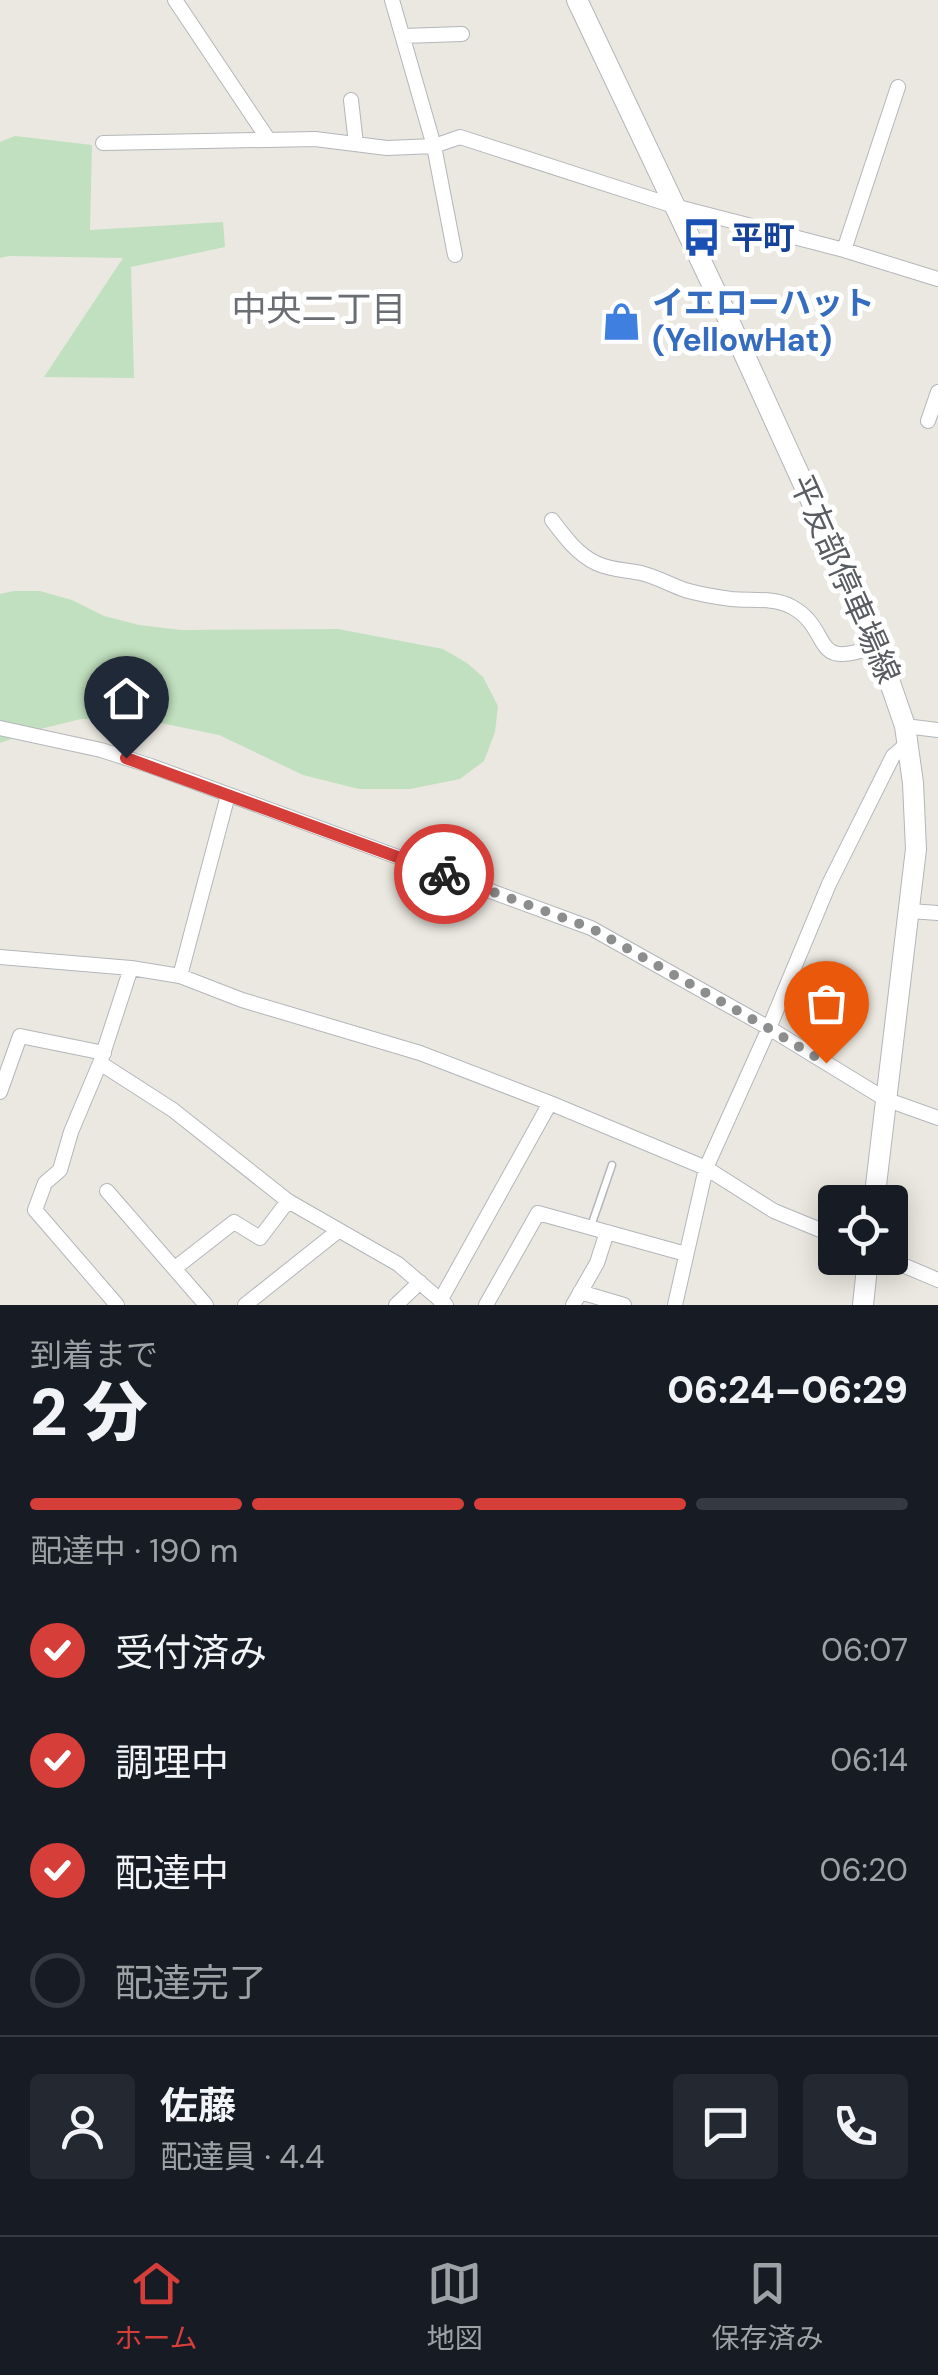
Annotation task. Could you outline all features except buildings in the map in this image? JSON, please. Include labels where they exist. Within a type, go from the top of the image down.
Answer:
[{"type":"main road","name":"平友部停車場線","points":[[577,0],[878,645],[897,698],[927,848],[910,910],[876,1185]]},
{"type":"main road","points":[[863,1305],[866,1275]]},
{"type":"street","points":[[176,0],[268,139]]},
{"type":"street","points":[[392,0],[434,146],[455,255]]},
{"type":"street","points":[[403,36],[462,34]]},
{"type":"street","points":[[844,250],[898,87]]},
{"type":"street","points":[[351,100],[356,144]]},
{"type":"street","points":[[103,143],[315,138],[387,148],[434,146],[460,137],[674,206],[938,279]]},
{"type":"street","points":[[928,421],[938,392]]},
{"type":"street","points":[[552,520],[582,554],[598,564],[645,574],[688,590],[732,599],[782,602],[797,610],[822,644],[838,655],[878,645]]},
{"type":"street","points":[[0,728],[101,750],[591,928],[884,1099],[938,1118]]},
{"type":"street","points":[[675,1305],[706,1168],[829,884],[906,734],[938,730]]},
{"type":"street","points":[[180,976],[228,794]]},
{"type":"street","points":[[910,910],[938,913]]},
{"type":"street","points":[[0,957],[180,976],[242,1000],[420,1053],[706,1168],[774,1211],[818,1229]]},
{"type":"street","points":[[118,1305],[36,1210],[46,1183],[60,1170],[131,968]]},
{"type":"street","points":[[0,1092],[20,1036],[102,1058],[288,1201],[398,1264],[443,1303],[550,1103]]},
{"type":"street","points":[[107,1190],[206,1305]]},
{"type":"street","points":[[175,1268],[234,1222],[260,1238],[288,1201]]},
{"type":"street","points":[[486,1305],[538,1213],[686,1254]]},
{"type":"street","points":[[245,1305],[338,1231]]},
{"type":"street","points":[[607,1232],[597,1262],[576,1299],[624,1305]]},
{"type":"street","points":[[908,1267],[938,1280]]},
{"type":"street","points":[[396,1305],[420,1282]]},
{"type":"lane","points":[[590,1227],[612,1165]]},
{"type":"green space","points":[[15,136],[92,145],[90,230],[223,222],[225,247],[131,267],[134,378],[44,377],[123,258],[0,258],[0,142]]},
{"type":"green space","points":[[40,591],[139,625],[181,630],[338,629],[443,649],[483,677],[498,706],[495,732],[484,761],[460,779],[410,789],[359,789],[303,775],[219,735],[126,718],[81,719],[0,743],[0,594]]},
{"type":"way so far","points":[[444,874],[591,928],[826,1063]]},
{"type":"place","name":"平町","points":[[701,238]]},
{"type":"place","name":"イエローハット (YellowHat)","points":[[622,321]]},
{"type":"district","name":"中央二丁目","points":[[319,309]]},
{"type":"route","points":[[126,758],[444,874]]}]
